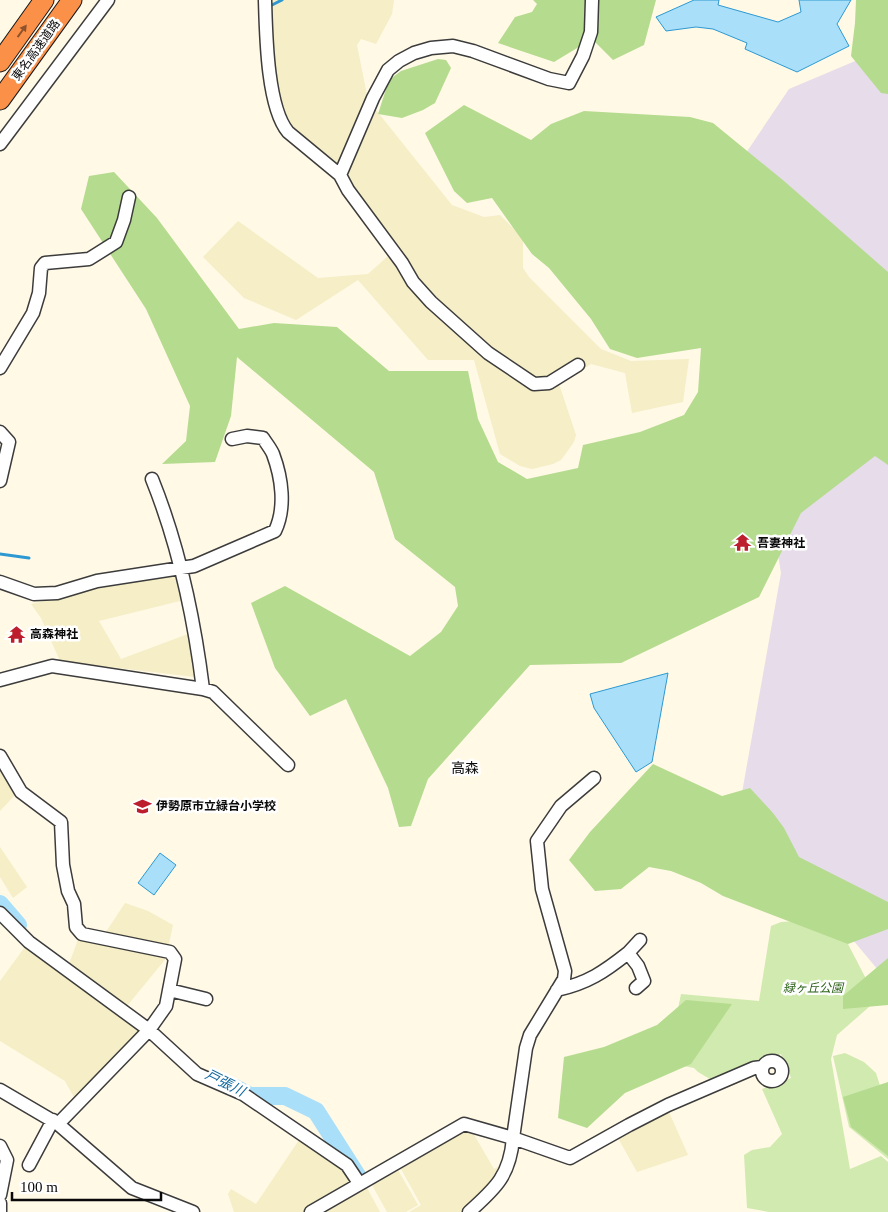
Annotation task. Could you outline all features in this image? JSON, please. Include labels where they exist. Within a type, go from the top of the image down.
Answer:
[{"type":"highway","name":"東名高速道路","points":[[0,62],[44,0]]},
{"type":"highway","name":"東名高速道路","points":[[0,100],[72,0]]},
{"type":"street","points":[[0,144],[108,0]]},
{"type":"street","points":[[265,0],[272,87],[276,109],[282,124],[288,132],[340,175],[348,190],[402,263],[413,282],[431,302],[488,353],[534,384],[549,383],[578,365]]},
{"type":"street","points":[[340,175],[376,93],[388,70],[399,61],[414,53],[431,48],[453,46],[473,51],[550,79],[569,83],[583,56],[591,32],[592,0]]},
{"type":"street","points":[[0,368],[32,312],[39,293],[41,268],[45,263],[89,259],[116,242],[124,220],[129,197]]},
{"type":"street","points":[[0,432],[9,442],[0,482]]},
{"type":"street","points":[[0,582],[34,594],[58,593],[97,581],[194,566],[275,531],[281,519],[282,504],[279,475],[273,452],[263,438],[247,436],[232,439]]},
{"type":"street","points":[[152,479],[165,512],[182,569],[196,634],[203,689]]},
{"type":"street","points":[[0,680],[52,666],[203,689],[213,692],[288,765]]},
{"type":"street","points":[[0,756],[20,792],[61,822],[63,865],[68,891],[74,904],[76,927],[82,934],[170,952],[175,959],[166,1006],[149,1030],[55,1122],[29,1165]]},
{"type":"street","points":[[475,1210],[491,1193],[502,1177],[511,1156],[526,1048],[530,1035],[564,979],[565,971],[542,889],[537,841],[561,806],[594,778]]},
{"type":"street","points":[[0,913],[29,942],[149,1030],[197,1074],[242,1094],[347,1166],[359,1183]]},
{"type":"street","points":[[557,990],[567,988],[601,974],[628,953],[640,940]]},
{"type":"street","points":[[628,953],[638,966],[644,981],[636,988]]},
{"type":"street","points":[[169,990],[206,999]]},
{"type":"street","points":[[311,1212],[464,1124],[513,1138],[570,1158],[668,1105],[754,1068],[762,1067]]},
{"type":"street","points":[[0,1090],[55,1122],[132,1188],[193,1212]]},
{"type":"street","points":[[0,1146],[7,1160],[0,1195]]},
{"type":"street","points":[[0,1202],[0,1212]]},
{"type":"shaded area","points":[[270,0],[394,0],[392,14],[376,44],[361,39],[357,45],[368,100],[452,205],[484,217],[500,215],[523,238],[523,268],[529,277],[601,349],[631,361],[689,359],[683,402],[632,413],[625,373],[591,364],[559,384],[576,435],[574,442],[561,460],[532,469],[520,466],[500,454],[474,360],[428,360],[358,280],[296,320],[244,298],[203,257],[238,221],[318,278],[368,274],[397,248],[345,174],[287,121],[279,105]]},
{"type":"shaded area","points":[[888,48],[888,982],[740,804],[781,573],[719,193],[789,89]]},
{"type":"shaded area","points":[[180,575],[184,600],[99,621],[121,659],[188,634],[203,678],[60,661],[41,618],[31,604],[94,589]]},
{"type":"shaded area","points":[[0,764],[16,794],[0,811]]},
{"type":"shaded area","points":[[0,847],[27,887],[13,898],[0,877]]},
{"type":"shaded area","points":[[125,903],[148,911],[173,925],[168,948],[104,935]]},
{"type":"shaded area","points":[[79,937],[168,956],[127,1006],[69,964]]},
{"type":"shaded area","points":[[27,944],[145,1031],[76,1101],[65,1081],[0,1041],[0,981]]},
{"type":"shaded area","points":[[668,1110],[688,1155],[637,1172],[618,1138]]},
{"type":"shaded area","points":[[459,1133],[473,1133],[494,1169],[507,1162],[502,1173],[465,1212],[409,1212],[421,1205],[401,1169]]},
{"type":"shaded area","points":[[299,1140],[366,1186],[380,1212],[234,1212],[228,1194],[231,1189],[256,1204]]},
{"type":"shaded area","points":[[398,1170],[418,1205],[406,1212],[387,1212],[372,1185]]},
{"type":"green space","points":[[533,0],[656,0],[644,45],[613,60],[592,39],[554,62],[498,43],[515,17],[532,12],[537,4]]},
{"type":"green space","points":[[856,0],[888,0],[888,94],[881,93],[851,56]]},
{"type":"green space","points":[[438,59],[446,60],[451,68],[435,103],[402,118],[378,114],[389,80],[401,71]]},
{"type":"green space","points":[[464,105],[531,140],[551,124],[584,111],[690,117],[713,123],[784,181],[888,272],[888,465],[875,456],[801,513],[759,597],[621,663],[530,665],[428,779],[411,826],[399,827],[388,788],[346,699],[310,716],[275,668],[251,603],[285,586],[410,656],[441,632],[458,606],[455,587],[395,539],[374,472],[237,357],[231,416],[215,462],[162,464],[186,441],[190,406],[146,309],[81,209],[89,176],[114,172],[157,218],[239,329],[274,323],[337,327],[389,371],[468,371],[478,419],[498,462],[527,479],[578,468],[583,445],[640,432],[684,415],[698,392],[701,348],[637,358],[610,349],[591,319],[549,268],[532,254],[492,198],[467,203],[454,191],[425,133]]},
{"type":"green space","points":[[653,764],[722,796],[750,788],[784,828],[799,857],[888,902],[888,929],[848,944],[723,896],[701,883],[671,871],[649,867],[621,889],[595,891],[569,860],[590,832]]},
{"type":"green space","name":"緑ヶ丘公園","points":[[826,919],[848,944],[877,1000],[837,1035],[831,1059],[850,1169],[881,1156],[888,1162],[888,1212],[769,1212],[747,1208],[744,1155],[752,1150],[770,1147],[782,1134],[762,1089],[791,1078],[781,1054],[715,1082],[694,1068],[667,1063],[681,994],[759,1001],[771,926],[781,922]]},
{"type":"green space","points":[[888,958],[888,1005],[843,1009],[843,996]]},
{"type":"green space","points":[[686,1000],[732,1004],[691,1064],[625,1093],[587,1128],[558,1118],[564,1057],[604,1047],[657,1025]]},
{"type":"green space","points":[[845,1053],[864,1062],[876,1073],[882,1092],[888,1094],[888,1159],[849,1127],[833,1056]]},
{"type":"green space","points":[[888,1082],[888,1156],[851,1127],[843,1097]]},
{"type":"water","points":[[694,0],[719,0],[718,5],[778,22],[801,12],[799,0],[851,0],[837,24],[849,46],[797,72],[745,49],[747,43],[713,29],[696,27],[666,31],[656,17]]},
{"type":"water","points":[[668,673],[652,762],[636,772],[594,708],[590,694]]},
{"type":"water","points":[[160,853],[176,865],[154,895],[138,883]]},
{"type":"waterway","points":[[270,6],[282,0]]},
{"type":"waterway","points":[[0,554],[29,558]]},
{"type":"waterway","name":"戸張川","points":[[0,904],[18,925]]},
{"type":"waterway","name":"戸張川","points":[[235,1088],[250,1096],[285,1096],[316,1111],[358,1177]]},
{"type":"place","name":"吾妻神社","points":[[743,543]]},
{"type":"place","name":"高森神社","points":[[16,634]]},
{"type":"place","name":"伊勢原市立緑台小学校","points":[[142,806]]},
{"type":"district","name":"高森","points":[[465,768]]}]
